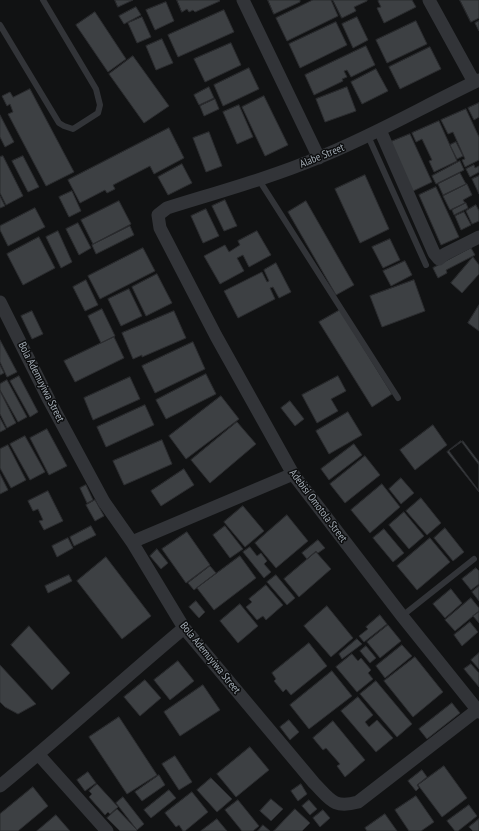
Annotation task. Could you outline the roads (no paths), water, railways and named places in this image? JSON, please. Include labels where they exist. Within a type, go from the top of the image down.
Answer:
[{"type":"street","points":[[243,0],[319,158]]},
{"type":"street","points":[[429,0],[476,81]]},
{"type":"street","name":"Alabe Street","points":[[158,215],[167,208],[259,180],[319,158],[368,136],[476,81]]},
{"type":"street","points":[[380,130],[434,253],[439,259],[445,254],[479,237]]},
{"type":"street","name":"Adebisi Omotola Street","points":[[158,215],[160,228],[202,309],[293,474],[402,616],[478,711]]},
{"type":"street","name":"Bola Ademuyiwa Street","points":[[0,302],[49,400],[104,502],[132,542],[184,628],[309,777],[334,803],[346,805],[358,802],[478,711]]},
{"type":"street","points":[[132,542],[293,474]]},
{"type":"street","points":[[0,786],[184,628]]},
{"type":"street","points":[[38,754],[107,831]]},
{"type":"lane","points":[[0,25],[59,123],[73,128],[91,118],[98,113],[100,105],[96,89],[43,0]]},
{"type":"lane","points":[[368,136],[426,266]]},
{"type":"lane","points":[[259,180],[398,398]]},
{"type":"lane","points":[[402,616],[474,559]]}]
